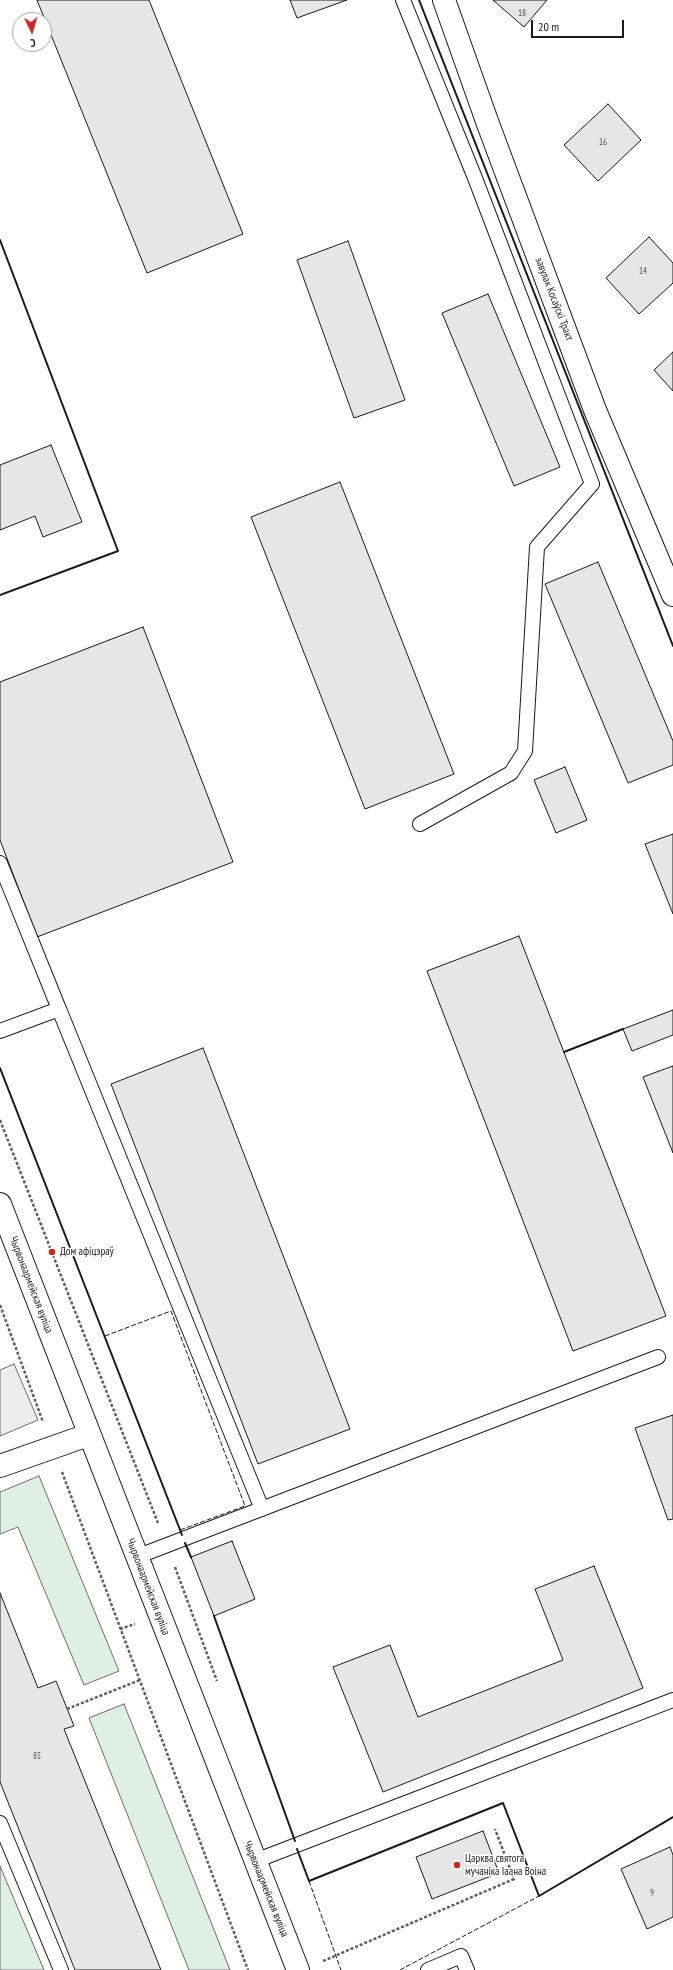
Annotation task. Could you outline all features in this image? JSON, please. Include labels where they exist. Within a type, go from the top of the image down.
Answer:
[{"type":"main road","name":"завулак Косаўскі Тракт","points":[[444,0],[488,124],[595,410],[673,595]]},
{"type":"main road","name":"Чырвонаармейская вуліца","points":[[0,1204],[88,1435],[298,1970]]},
{"type":"main road","points":[[0,1466],[88,1435]]},
{"type":"lane","points":[[403,0],[475,178],[592,484],[537,547],[525,751],[511,773],[420,824]]},
{"type":"lane","points":[[0,863],[262,1509]]},
{"type":"lane","points":[[0,1031],[59,1009]]},
{"type":"lane","points":[[136,1557],[658,1358]]},
{"type":"lane","points":[[255,1861],[673,1700]]},
{"type":"lane","points":[[0,1823],[61,1970]]},
{"type":"lane","points":[[428,1970],[461,1956],[466,1970]]},
{"type":"path","points":[[0,1305],[248,1970]]},
{"type":"path","points":[[67,1709],[140,1680]]},
{"type":"path","points":[[321,1962],[514,1879],[494,1829]]},
{"type":"green space","points":[[39,1476],[119,1671],[84,1685],[18,1527],[0,1534],[0,1492]]},
{"type":"green space","points":[[124,1704],[230,1970],[189,1970],[89,1718]]},
{"type":"green space","points":[[0,1866],[44,1970],[0,1970]]},
{"type":"shaded area","points":[[14,1364],[38,1420],[0,1436],[0,1370]]},
{"type":"building","points":[[37,0],[149,0],[243,234],[147,273],[52,37],[52,12],[42,12]]},
{"type":"building","points":[[290,0],[347,0],[297,18]]},
{"type":"building","points":[[493,0],[547,0],[524,27]]},
{"type":"building","points":[[608,104],[641,140],[598,181],[564,145]]},
{"type":"building","points":[[649,237],[673,263],[673,283],[639,314],[606,278]]},
{"type":"building","points":[[348,241],[405,400],[354,418],[297,260]]},
{"type":"building","points":[[488,294],[560,467],[514,486],[442,313]]},
{"type":"building","points":[[673,352],[673,391],[654,370]]},
{"type":"building","points":[[51,445],[82,522],[43,537],[35,516],[0,530],[0,465]]},
{"type":"building","points":[[340,482],[454,774],[365,809],[251,517]]},
{"type":"building","points":[[598,562],[673,741],[673,765],[628,783],[545,584]]},
{"type":"building","points":[[143,627],[233,862],[37,937],[0,840],[0,682]]},
{"type":"building","points":[[565,767],[587,820],[556,833],[534,780]]},
{"type":"building","points":[[673,834],[673,914],[645,844]]},
{"type":"building","points":[[519,936],[666,1316],[573,1351],[427,971]]},
{"type":"building","points":[[673,1010],[673,1035],[632,1051],[623,1029]]},
{"type":"building","points":[[203,1048],[350,1429],[258,1464],[111,1084]]},
{"type":"building","points":[[673,1066],[673,1153],[643,1077]]},
{"type":"building","points":[[673,1415],[673,1519],[668,1520],[635,1428]]},
{"type":"building","points":[[232,1541],[255,1599],[214,1616],[191,1557]]},
{"type":"building","points":[[594,1566],[643,1688],[383,1792],[333,1667],[390,1645],[418,1717],[563,1660],[535,1589]]},
{"type":"building","points":[[0,1593],[38,1688],[56,1681],[74,1726],[64,1729],[161,1970],[75,1970],[0,1782]]},
{"type":"building","name":"Царква святога мучаніка Іаана Воіна","points":[[483,1831],[499,1873],[432,1899],[416,1857]]},
{"type":"building","points":[[670,1847],[673,1855],[673,1917],[647,1929],[621,1869]]},
{"type":"fence","points":[[105,1336],[171,1311],[245,1506],[180,1530]]},
{"type":"fence","points":[[309,1881],[341,1970]]},
{"type":"fence","points":[[400,1970],[539,1896]]},
{"type":"wall","points":[[419,0],[673,646]]},
{"type":"wall","points":[[0,240],[118,551],[0,595]]},
{"type":"wall","points":[[564,1052],[623,1029]]},
{"type":"wall","points":[[0,1068],[182,1535]]},
{"type":"wall","points":[[185,1543],[191,1557]]},
{"type":"wall","points":[[214,1616],[295,1841]]},
{"type":"wall","points":[[297,1849],[309,1881],[503,1803],[539,1896],[673,1817]]},
{"type":"place","name":"Дом афіцэраў","points":[[52,1252]]},
{"type":"place","name":"Царква святога мучаніка Іаана Воіна","points":[[457,1865]]}]
